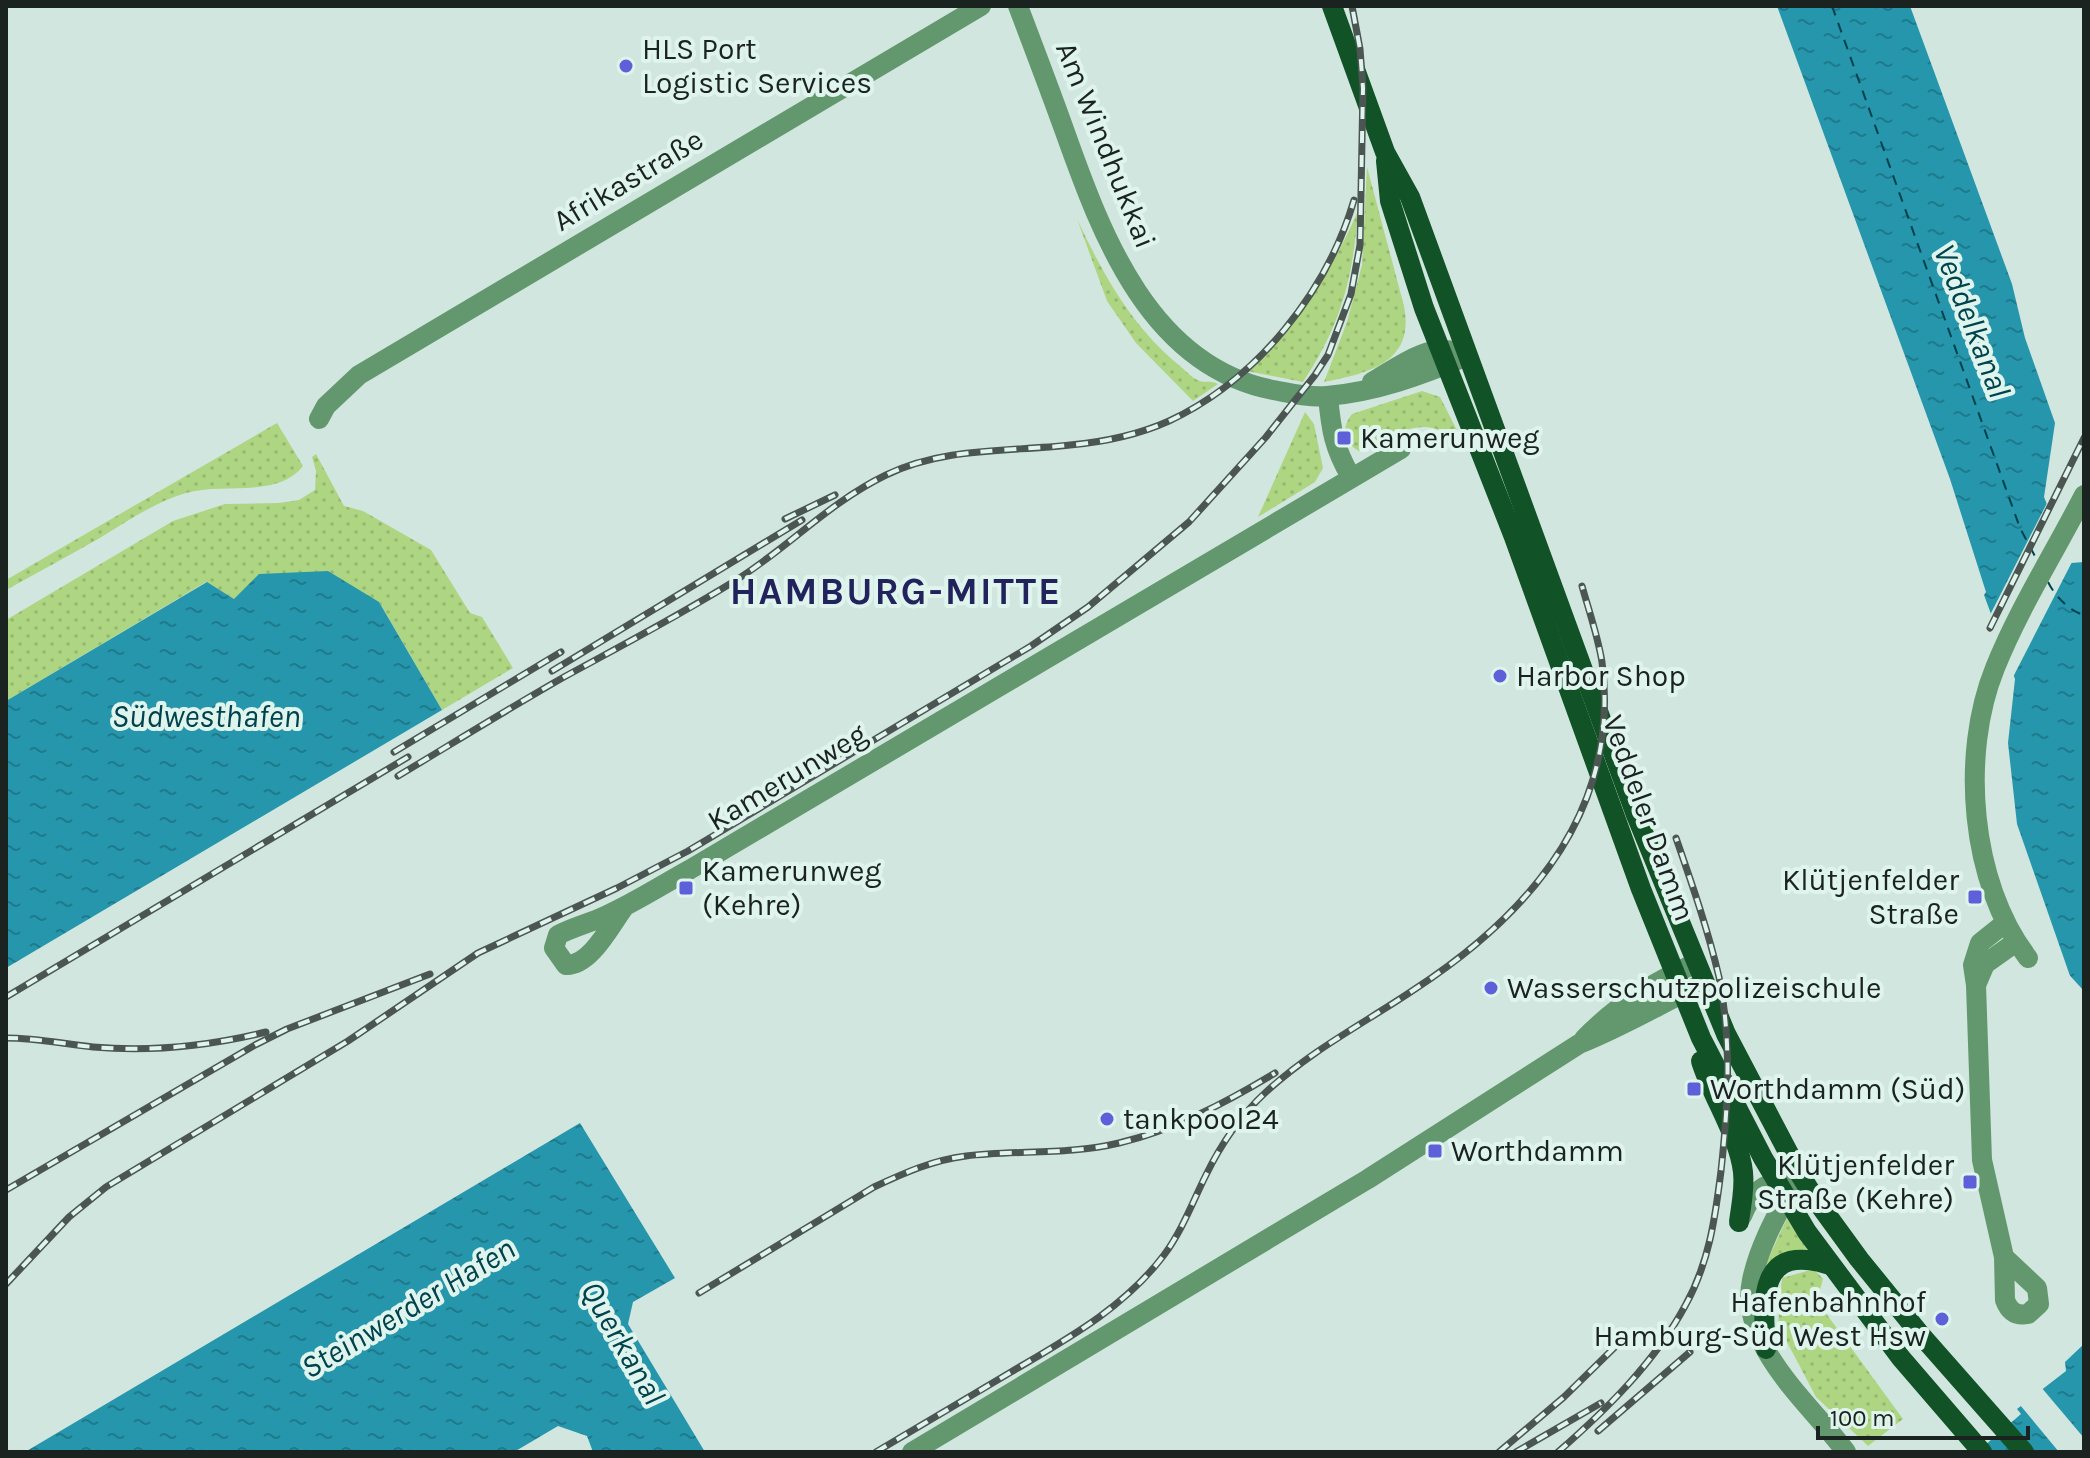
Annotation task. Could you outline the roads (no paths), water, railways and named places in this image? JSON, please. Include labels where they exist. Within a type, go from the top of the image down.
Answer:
[{"type":"main road","name":"Veddeler Damm","points":[[1332,6],[1385,152],[1410,197],[1636,815],[1726,1034],[1799,1173],[1859,1259],[1932,1349],[2024,1452]]},
{"type":"main road","name":"Veddeler Damm","points":[[1385,152],[1390,201],[1416,284],[1524,563],[1641,889],[1694,1022],[1775,1181],[1830,1265],[1901,1358],[1979,1448]]},
{"type":"main road","points":[[1694,1022],[1709,1086],[1741,1159],[1743,1186],[1739,1222]]},
{"type":"main road","points":[[1766,1349],[1765,1295],[1777,1269],[1798,1258],[1830,1265]]},
{"type":"street","name":"Afrikastraße","points":[[319,419],[326,406],[359,375],[981,6]]},
{"type":"street","name":"Am Windhukkai","points":[[1018,6],[1102,229],[1128,278],[1150,310],[1179,341],[1224,374],[1262,388],[1300,395],[1328,396],[1353,392],[1419,356],[1443,357]]},
{"type":"street","points":[[1443,357],[1467,356]]},
{"type":"street","points":[[1328,396],[1331,435],[1351,477]]},
{"type":"street","name":"Kamerunweg","points":[[625,906],[1401,449]]},
{"type":"street","points":[[1976,985],[1985,964],[2022,950],[2005,923],[1987,875],[1976,802],[1980,722],[2001,656],[2084,495]]},
{"type":"street","points":[[2004,1257],[1982,1160],[1973,965],[1976,950],[1989,934],[2005,923]]},
{"type":"street","points":[[1579,1044],[1608,1014],[1696,963]]},
{"type":"street","points":[[912,1452],[1368,1179],[1579,1044],[1617,1029],[1704,983]]},
{"type":"street","points":[[1739,1222],[1755,1191],[1799,1173]]},
{"type":"street","points":[[1799,1173],[1761,1251],[1751,1284],[1750,1304],[1754,1324],[1766,1349],[1844,1449]]},
{"type":"water","name":"Veddelkanal","points":[[1777,6],[1910,6],[2012,284],[2025,338],[2055,423],[2044,497],[2071,563],[2084,562],[2084,1016],[2017,824],[2008,743],[2015,679],[1984,595],[1986,592],[1950,479]]},
{"type":"water","name":"Südwesthafen","points":[[328,571],[379,602],[442,710],[6,968],[6,701],[207,582],[234,599],[259,574]]},
{"type":"water","points":[[580,1123],[675,1278],[633,1302],[628,1324],[705,1452],[593,1452],[587,1436],[558,1426],[514,1452],[25,1452]]},
{"type":"water","points":[[2084,1344],[2084,1452],[1977,1452],[2021,1414],[2017,1409],[2066,1371],[2065,1362]]},
{"type":"railway","points":[[6,1284],[69,1217],[106,1187],[348,1041],[478,953],[688,851],[1031,646],[1088,607],[1189,522],[1266,437],[1315,375],[1328,355],[1351,294],[1360,245],[1363,88],[1352,6]]},
{"type":"railway","points":[[398,776],[543,689],[733,582],[826,512],[886,475],[930,459],[953,455],[1082,444],[1120,437],[1157,426],[1201,404],[1259,357],[1307,300],[1342,234],[1354,200]]},
{"type":"railway","points":[[1990,628],[2084,438]]},
{"type":"railway","points":[[785,519],[835,495]]},
{"type":"railway","points":[[552,671],[802,520]]},
{"type":"railway","points":[[876,1452],[1113,1307],[1164,1255],[1182,1226],[1218,1152],[1257,1101],[1320,1050],[1457,959],[1495,927],[1530,891],[1559,852],[1582,810],[1597,765],[1604,715],[1602,662],[1582,586]]},
{"type":"railway","points":[[394,752],[561,652]]},
{"type":"railway","points":[[6,997],[408,757]]},
{"type":"railway","points":[[1558,1452],[1628,1384],[1673,1327],[1700,1274],[1713,1223],[1725,1123],[1728,1074],[1726,1025],[1715,959],[1676,838]]},
{"type":"railway","points":[[6,1190],[255,1045],[287,1029],[430,974]]},
{"type":"railway","points":[[6,1038],[136,1049],[202,1044],[266,1032]]},
{"type":"railway","points":[[699,1293],[874,1187],[919,1168],[966,1156],[1081,1149],[1119,1143],[1160,1131],[1200,1114],[1275,1073]]},
{"type":"railway","points":[[1499,1452],[1564,1397],[1615,1347]]},
{"type":"railway","points":[[1598,1431],[1690,1352]]},
{"type":"railway","points":[[1516,1452],[1601,1403]]},
{"type":"place","name":"HLS Port Logistic Services","points":[[626,66]]},
{"type":"place","name":"Kamerunweg","points":[[1344,438]]},
{"type":"place","name":"Harbor Shop","points":[[1500,676]]},
{"type":"place","name":"Kamerunweg (Kehre)","points":[[686,888]]},
{"type":"place","name":"Klütjenfelder Straße","points":[[1975,897]]},
{"type":"place","name":"Wasserschutzpolizeischule","points":[[1491,988]]},
{"type":"place","name":"Worthdamm (Süd)","points":[[1694,1089]]},
{"type":"place","name":"tankpool24","points":[[1107,1119]]},
{"type":"place","name":"Worthdamm","points":[[1435,1151]]},
{"type":"place","name":"Klütjenfelder Straße (Kehre)","points":[[1970,1182]]},
{"type":"place","name":"Hafenbahnhof Hamburg-Süd West Hsw","points":[[1942,1319]]},
{"type":"district","name":"HAMBURG-MITTE","points":[[896,591]]},
{"type":"water label","name":"Steinwerder Hafen","points":[[408,1308]]},
{"type":"water label","name":"Querkanal","points":[[623,1343]]}]
